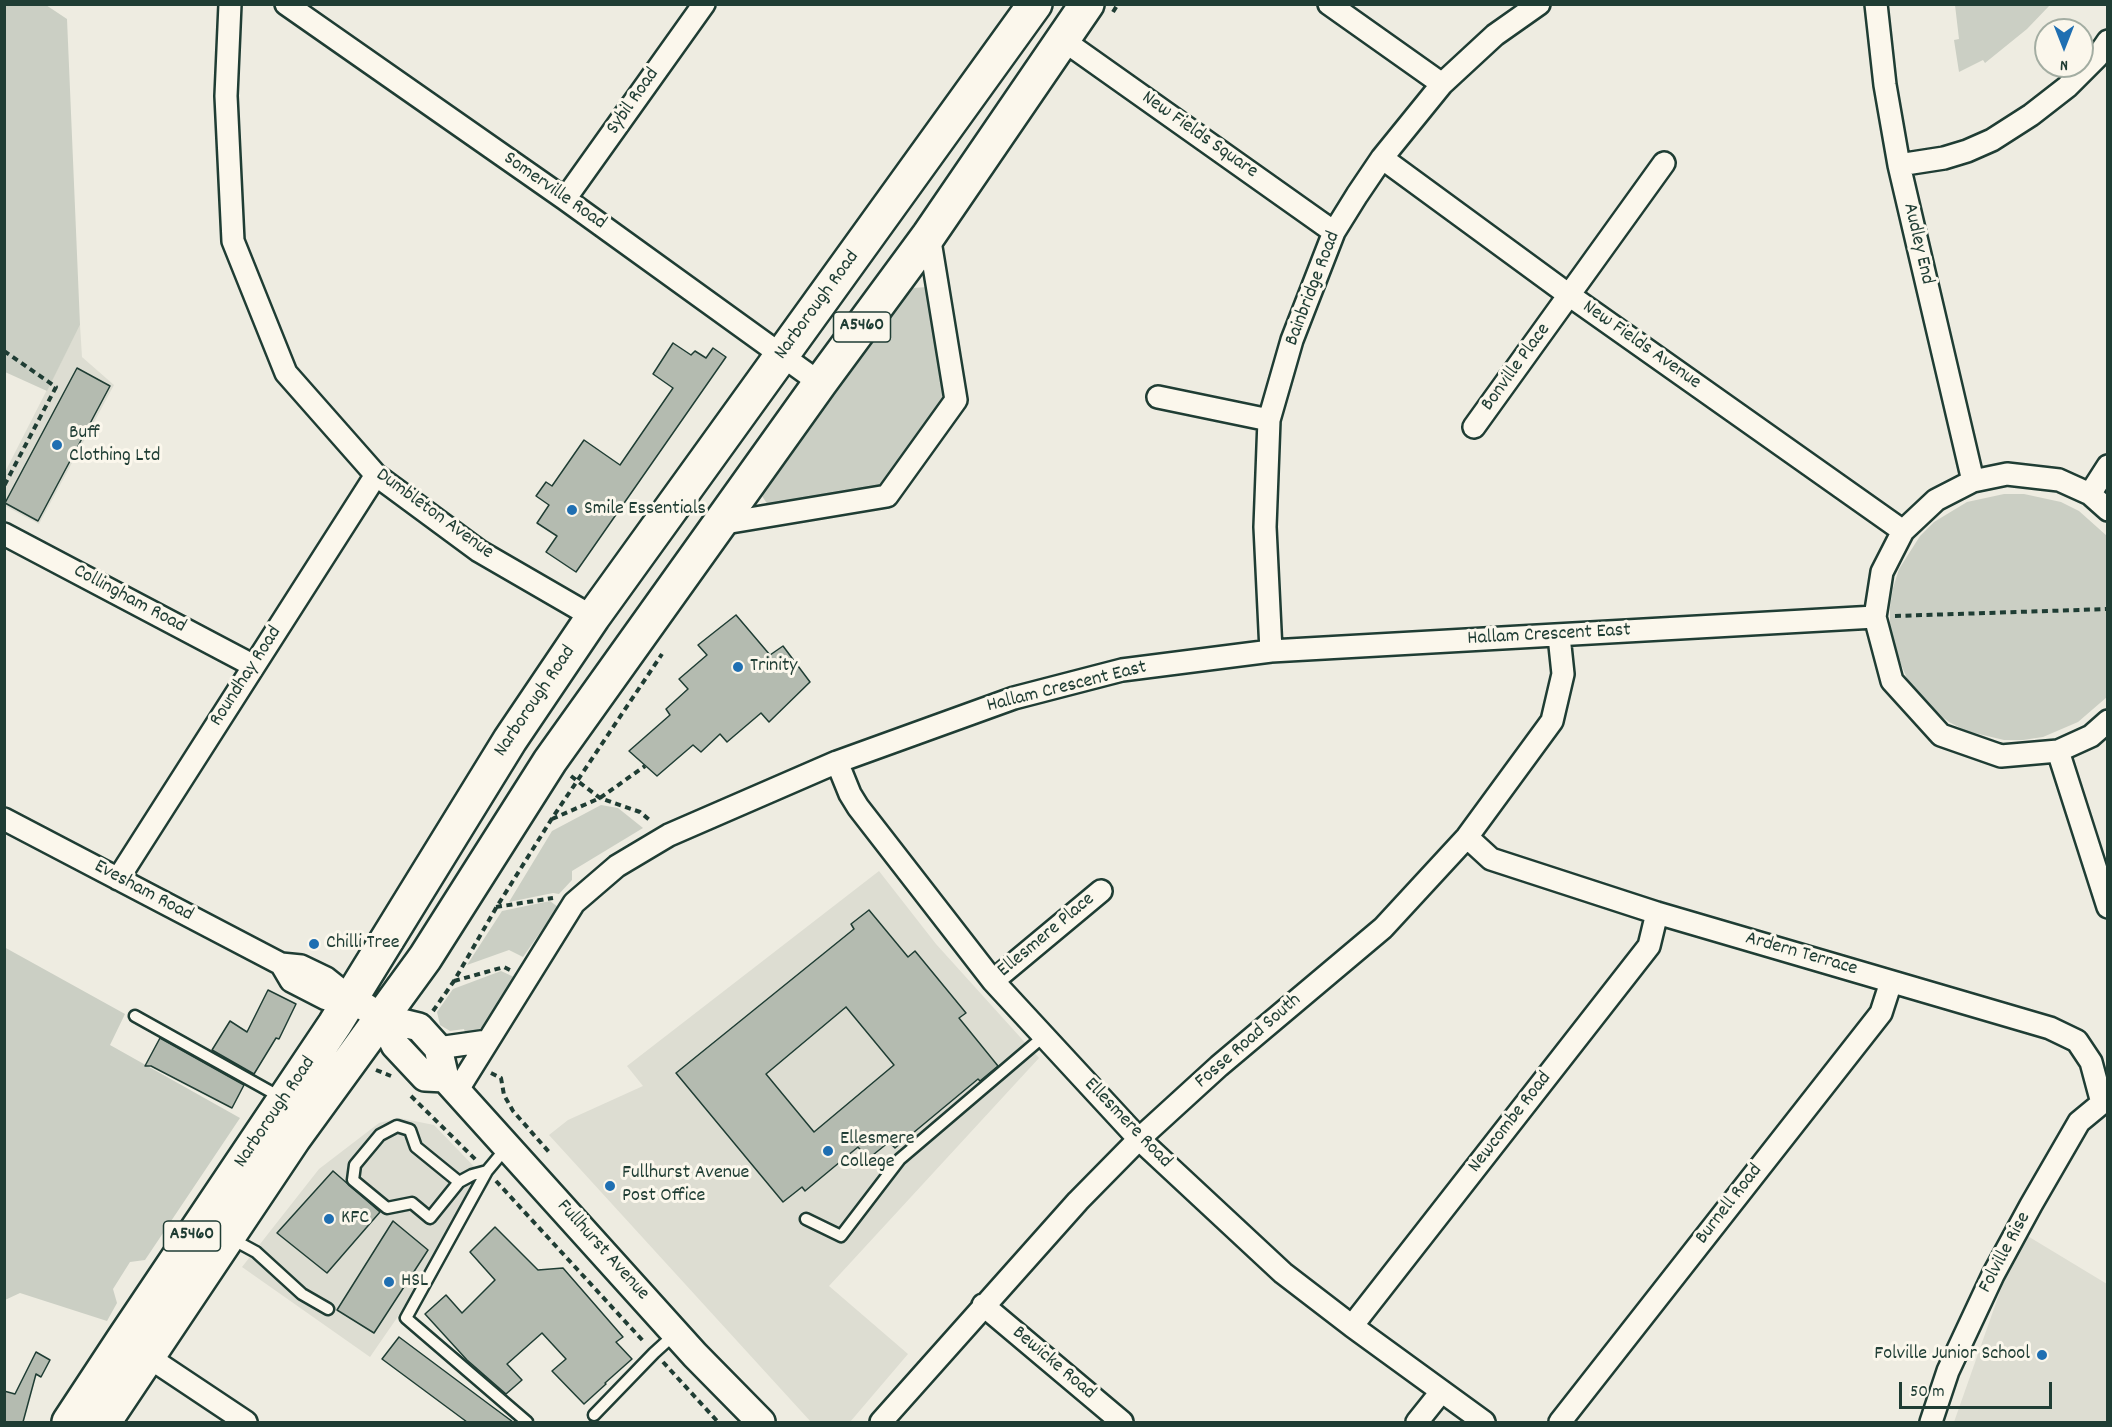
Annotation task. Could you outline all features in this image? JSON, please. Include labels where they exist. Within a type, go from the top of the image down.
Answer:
[{"type":"main road","name":"Narborough Road","points":[[104,1422],[135,1348],[285,1099],[351,998],[510,740],[593,617],[1035,4]]},
{"type":"main road","name":"Narborough Road","points":[[69,1422],[135,1348],[228,1237],[294,1138],[425,958],[550,761],[820,383],[929,235],[1087,4]]},
{"type":"street","name":"Dumbleton Avenue","points":[[230,4],[226,96],[233,241],[286,373],[376,475],[479,551],[593,617]]},
{"type":"street","name":"Somerville Road","points":[[286,4],[566,199],[820,383]]},
{"type":"street","name":"Sybil Road","points":[[566,199],[704,4]]},
{"type":"street","points":[[1329,4],[1442,84]]},
{"type":"street","name":"Bainbridge Road","points":[[1271,651],[1265,526],[1269,420],[1292,340],[1334,232],[1382,158],[1442,84],[1495,35],[1539,4]]},
{"type":"street","name":"Audley End","points":[[1876,4],[1885,85],[1899,165],[1972,481]]},
{"type":"street","name":"New Fields Square","points":[[1063,40],[1334,232]]},
{"type":"street","points":[[1899,165],[1944,158],[1992,140],[2031,115],[2067,87],[2097,57],[2108,41]]},
{"type":"street","name":"New Fields Avenue","points":[[1382,158],[1569,295],[1903,531]]},
{"type":"street","name":"Bonville Place","points":[[1474,427],[1664,163]]},
{"type":"street","points":[[719,524],[887,496],[956,400],[929,235]]},
{"type":"street","points":[[1158,396],[1269,420]]},
{"type":"street","points":[[2090,494],[2108,466]]},
{"type":"street","points":[[2108,510],[2090,494],[2059,480],[2007,474],[1972,481],[1936,500],[1903,531],[1882,572],[1875,617],[1892,681],[1941,735],[2001,756],[2058,751],[2091,736],[2108,721]]},
{"type":"street","name":"Roundhay Road","points":[[118,879],[376,475]]},
{"type":"street","name":"Collingham Road","points":[[4,534],[254,666]]},
{"type":"street","name":"Hallam Crescent East","points":[[451,1084],[474,1063],[574,903],[617,866],[669,835],[837,762],[1014,698],[1111,672],[1271,651],[1875,617]]},
{"type":"street","name":"Fosse Road South","points":[[880,1422],[1078,1201],[1139,1139],[1219,1066],[1383,928],[1467,837],[1552,721],[1563,674],[1558,636]]},
{"type":"street","points":[[2058,751],[2108,907]]},
{"type":"street","name":"Ellesmere Road","points":[[837,762],[858,807],[993,981],[1139,1139],[1283,1273],[1484,1422]]},
{"type":"street","name":"Evesham Road","points":[[4,819],[281,964],[301,966],[326,978],[351,998]]},
{"type":"street","name":"Ardern Terrace","points":[[1467,837],[1491,859],[1657,913],[2050,1028],[2077,1041],[2091,1062],[2105,1102]]},
{"type":"street","name":"Ellesmere Place","points":[[993,981],[1101,891]]},
{"type":"street","name":"Newcombe Road","points":[[1352,1326],[1649,946],[1657,913]]},
{"type":"street","name":"Burnell Road","points":[[1560,1422],[1881,1013],[1891,982]]},
{"type":"street","points":[[351,998],[382,1018],[419,1027],[438,1048],[487,1041]]},
{"type":"street","points":[[382,1018],[395,1045],[425,1077],[451,1084]]},
{"type":"street","name":"Fullhurst Avenue","points":[[438,1048],[451,1084],[676,1333],[761,1422]]},
{"type":"street","name":"Folville Rise","points":[[1931,1422],[1948,1371],[1993,1275],[2079,1122],[2105,1102]]},
{"type":"street","name":"Bewicke Road","points":[[983,1305],[1122,1422]]},
{"type":"street","points":[[135,1348],[246,1422]]},
{"type":"street","points":[[1418,1422],[1441,1392]]},
{"type":"lane","points":[[135,1016],[285,1099]]},
{"type":"lane","points":[[806,1219],[841,1236],[900,1159],[1043,1037]]},
{"type":"lane","points":[[459,1182],[416,1147],[410,1131],[397,1126],[380,1135],[355,1165],[353,1179],[387,1208],[412,1203],[430,1218],[459,1182],[487,1171]]},
{"type":"lane","points":[[507,1147],[487,1171],[406,1318],[527,1422]]},
{"type":"lane","points":[[228,1237],[256,1252],[303,1294],[328,1309]]},
{"type":"lane","points":[[594,1415],[676,1333]]},
{"type":"path","points":[[4,351],[56,387],[4,486]]},
{"type":"path","points":[[1875,617],[2108,609]]},
{"type":"path","points":[[550,761],[600,798],[640,812],[669,835]]},
{"type":"path","points":[[551,820],[600,798],[645,766]]},
{"type":"path","points":[[496,908],[553,897],[574,903]]},
{"type":"path","points":[[433,1022],[433,1010],[454,981],[504,967],[528,977]]},
{"type":"path","points":[[474,1063],[501,1078],[504,1095],[513,1111],[549,1152]]},
{"type":"path","points":[[404,1087],[487,1171],[718,1422]]},
{"type":"shaded area","points":[[5,4],[46,5],[67,19],[80,325],[47,391],[5,372]]},
{"type":"shaded area","points":[[1955,4],[2050,5],[2038,18],[2034,18],[2034,22],[2027,29],[1985,63],[1983,60],[1959,72],[1954,40],[1959,39]]},
{"type":"shaded area","points":[[928,287],[943,397],[879,489],[770,508],[762,496],[912,288]]},
{"type":"shaded area","name":"Buff Clothing Ltd","points":[[80,325],[82,357],[114,385],[39,524],[5,506],[4,474]]},
{"type":"shaded area","points":[[2004,494],[2024,494],[2061,502],[2079,511],[2107,536],[2107,697],[2078,722],[2043,737],[2023,740],[2004,740],[1966,731],[1933,710],[1919,697],[1908,681],[1893,645],[1890,626],[1893,588],[1899,569],[1920,536],[1934,522],[1967,502]]},
{"type":"shaded area","points":[[601,805],[618,808],[643,828],[572,871],[572,880],[559,894],[553,893],[509,902],[552,831]]},
{"type":"shaded area","name":"Ellesmere College","points":[[879,871],[936,944],[1039,1058],[829,1286],[908,1354],[850,1422],[811,1422],[549,1135],[568,1120],[643,1086],[627,1066]]},
{"type":"shaded area","points":[[550,901],[558,907],[523,957],[509,950],[467,965],[502,911]]},
{"type":"shaded area","points":[[4,947],[125,1014],[110,1045],[240,1118],[145,1260],[130,1262],[113,1289],[117,1303],[107,1321],[20,1293],[5,1300]]},
{"type":"shaded area","points":[[501,971],[514,977],[485,1026],[466,1036],[464,1029],[450,1031],[440,1025],[437,1012],[453,989]]},
{"type":"shaded area","points":[[399,1118],[434,1125],[490,1183],[370,1357],[242,1267],[319,1169],[379,1123]]},
{"type":"shaded area","name":"Folville Junior School","points":[[2021,1232],[2107,1284],[2107,1422],[1954,1422]]},
{"type":"building","points":[[673,343],[691,355],[695,351],[706,358],[713,348],[726,357],[576,572],[546,552],[557,536],[537,523],[549,505],[536,496],[546,482],[552,486],[584,440],[620,465],[673,388],[653,374]]},
{"type":"building","name":"Buff Clothing Ltd","points":[[77,368],[110,386],[38,521],[5,503]]},
{"type":"building","points":[[736,615],[770,655],[783,646],[810,682],[769,722],[761,713],[727,742],[720,734],[701,752],[693,745],[657,776],[629,751],[670,715],[666,709],[688,689],[679,679],[707,655],[698,645]]},
{"type":"building","points":[[869,910],[908,957],[915,951],[966,1013],[959,1018],[998,1066],[980,1081],[978,1079],[895,1148],[889,1142],[868,1159],[858,1147],[805,1191],[802,1187],[783,1202],[676,1073],[854,929],[851,924]],"holes":[[[846,1007],[894,1065],[814,1132],[766,1074]]]},
{"type":"building","points":[[268,990],[296,1004],[279,1039],[276,1038],[254,1074],[212,1050],[230,1021],[247,1032]]},
{"type":"building","points":[[160,1038],[244,1085],[232,1108],[151,1066],[145,1066]]},
{"type":"building","points":[[333,1171],[380,1212],[327,1273],[277,1233]]},
{"type":"building","points":[[393,1221],[428,1250],[374,1333],[337,1310]]},
{"type":"building","points":[[495,1227],[538,1270],[563,1268],[623,1337],[616,1342],[632,1359],[584,1404],[552,1371],[566,1359],[542,1333],[507,1364],[522,1380],[506,1394],[467,1360],[425,1314],[446,1295],[462,1313],[495,1280],[470,1252]]},
{"type":"building","points":[[399,1337],[513,1422],[467,1422],[382,1359]]},
{"type":"building","points":[[36,1352],[50,1360],[41,1377],[36,1374],[23,1422],[4,1422],[4,1391],[15,1394]]},
{"type":"place","name":"Buff Clothing Ltd","points":[[57,445]]},
{"type":"place","name":"Smile Essentials","points":[[572,510]]},
{"type":"place","name":"Trinity","points":[[738,667]]},
{"type":"place","name":"Chilli Tree","points":[[314,944]]},
{"type":"place","name":"Ellesmere College","points":[[828,1151]]},
{"type":"place","name":"Fullhurst Avenue Post Office","points":[[610,1186]]},
{"type":"place","name":"KFC","points":[[329,1219]]},
{"type":"place","name":"HSL","points":[[389,1282]]},
{"type":"place","name":"Folville Junior School","points":[[2042,1355]]}]
